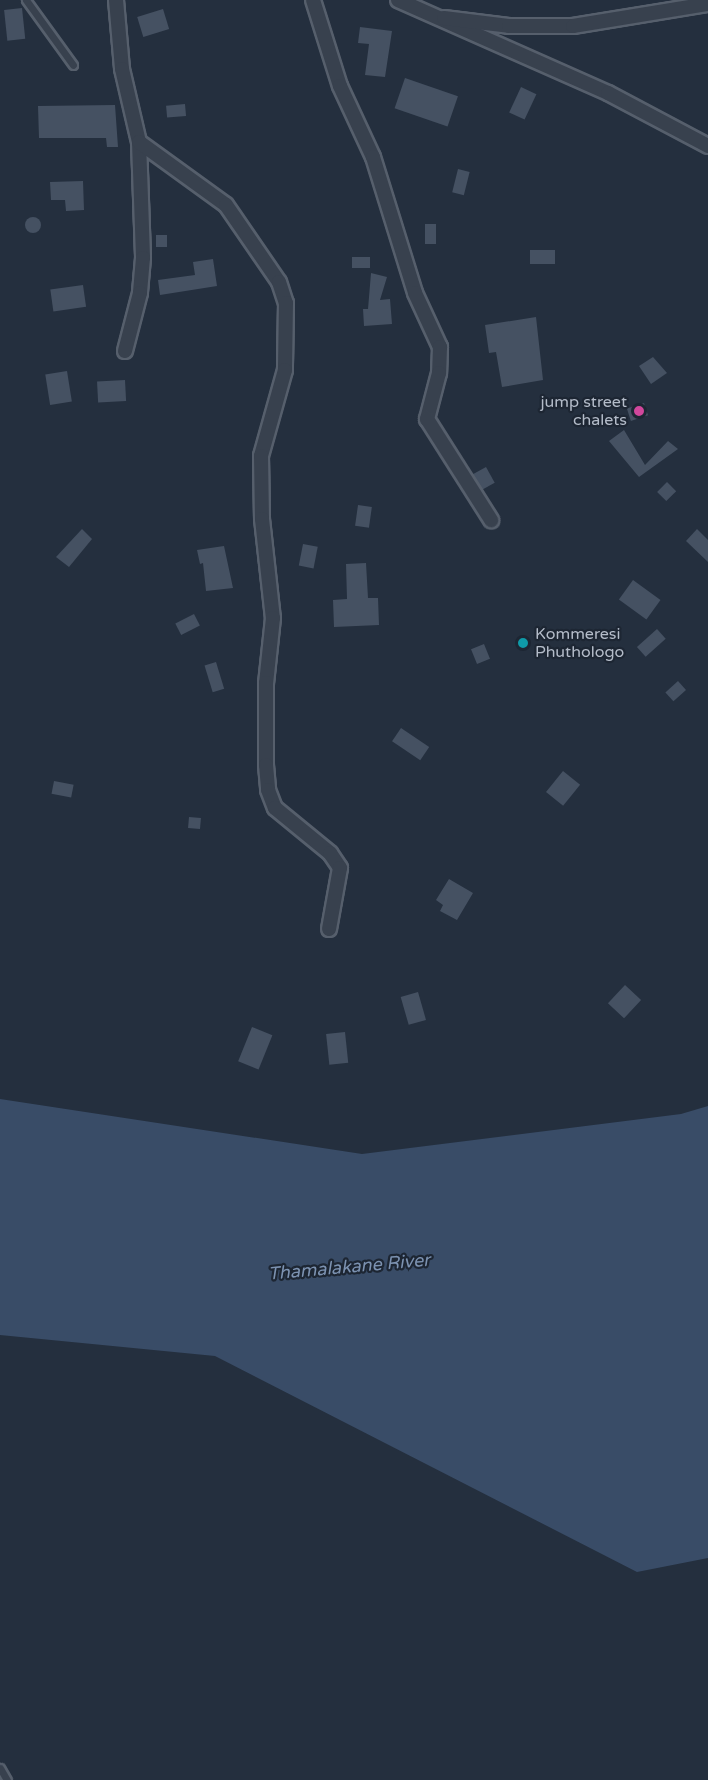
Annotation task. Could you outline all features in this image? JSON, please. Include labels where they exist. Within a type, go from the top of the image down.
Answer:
[{"type":"street","points":[[116,0],[122,69],[139,142],[143,258],[140,293],[124,351]]},
{"type":"street","points":[[313,0],[340,86],[373,157],[415,293],[440,347],[439,372],[427,419],[491,520]]},
{"type":"street","points":[[398,0],[608,93],[708,146]]},
{"type":"street","points":[[430,16],[509,26],[573,26],[708,4]]},
{"type":"street","points":[[139,142],[226,205],[279,282],[286,303],[285,370],[261,456],[262,519],[273,618],[266,683],[266,765],[268,790],[275,808],[330,853],[340,868],[329,929]]},
{"type":"lane","points":[[26,0],[73,64]]},
{"type":"lane","points":[[0,1768],[7,1780]]},
{"type":"water","name":"Thamalakane River","points":[[0,1099],[362,1154],[681,1114],[708,1106],[708,1558],[637,1572],[215,1356],[0,1335]]},
{"type":"building","points":[[22,8],[25,39],[7,41],[4,10]]},
{"type":"building","points":[[163,9],[169,29],[143,37],[137,17]]},
{"type":"building","points":[[360,27],[392,31],[385,77],[365,75],[369,44],[358,43]]},
{"type":"building","points":[[405,78],[458,96],[448,126],[395,108]]},
{"type":"building","points":[[521,87],[536,94],[525,120],[509,112]]},
{"type":"building","points":[[185,104],[186,116],[167,118],[166,106]]},
{"type":"building","points":[[115,105],[118,147],[107,147],[106,138],[39,138],[38,106]]},
{"type":"building","points":[[458,169],[470,172],[464,195],[452,192]]},
{"type":"building","points":[[83,181],[84,210],[66,211],[65,200],[51,200],[50,182]]},
{"type":"building","points":[[30,217],[36,217],[41,225],[39,231],[30,233],[25,228],[25,222]]},
{"type":"building","points":[[425,224],[436,224],[436,244],[425,244]]},
{"type":"building","points":[[156,235],[167,235],[167,247],[156,247]]},
{"type":"building","points":[[530,250],[555,250],[555,264],[530,264]]},
{"type":"building","points":[[352,257],[370,257],[370,268],[352,268]]},
{"type":"building","points":[[213,259],[217,286],[160,295],[158,280],[195,275],[193,262]]},
{"type":"building","points":[[371,273],[387,277],[380,300],[390,299],[392,324],[364,326],[363,309],[368,309]]},
{"type":"building","points":[[83,285],[86,307],[53,311],[50,290]]},
{"type":"building","points":[[536,317],[543,380],[502,387],[496,352],[489,353],[485,325]]},
{"type":"building","points":[[653,357],[667,373],[651,384],[639,366]]},
{"type":"building","points":[[67,371],[72,402],[50,405],[45,374]]},
{"type":"building","points":[[125,380],[126,401],[98,402],[97,381]]},
{"type":"building","points":[[644,403],[648,415],[631,421],[627,409]]},
{"type":"building","points":[[624,430],[645,465],[668,441],[678,449],[639,477],[609,441]]},
{"type":"building","points":[[486,467],[495,483],[482,490],[473,474]]},
{"type":"building","points":[[667,482],[676,491],[666,501],[657,492]]},
{"type":"building","points":[[358,505],[372,507],[369,528],[355,526]]},
{"type":"building","points":[[82,529],[92,539],[69,567],[56,557]]},
{"type":"building","points":[[697,529],[708,540],[708,562],[686,541]]},
{"type":"building","points":[[303,544],[318,547],[314,568],[299,566]]},
{"type":"building","points":[[224,546],[233,588],[206,591],[203,563],[200,564],[197,550]]},
{"type":"building","points":[[366,563],[368,598],[378,598],[379,625],[334,627],[333,600],[347,599],[346,564]]},
{"type":"building","points":[[633,580],[661,600],[646,619],[619,599]]},
{"type":"building","points":[[194,614],[200,626],[181,635],[175,624]]},
{"type":"building","points":[[657,629],[666,639],[646,657],[637,647]]},
{"type":"building","points":[[484,644],[490,659],[477,664],[471,649]]},
{"type":"building","points":[[216,662],[224,689],[213,692],[205,666]]},
{"type":"building","points":[[678,681],[686,690],[673,701],[665,692]]},
{"type":"building","points":[[401,728],[429,747],[420,760],[392,741]]},
{"type":"building","points":[[563,771],[580,785],[563,806],[546,792]]},
{"type":"building","points":[[54,781],[74,785],[71,798],[52,794]]},
{"type":"building","points":[[189,817],[201,818],[200,829],[188,828]]},
{"type":"building","points":[[449,879],[473,893],[457,920],[440,911],[443,905],[436,900]]},
{"type":"building","points":[[625,985],[641,1000],[624,1018],[608,1003]]},
{"type":"building","points":[[418,992],[426,1020],[409,1025],[401,997]]},
{"type":"building","points":[[252,1027],[272,1035],[259,1070],[238,1061]]},
{"type":"building","points":[[345,1032],[348,1063],[329,1065],[326,1034]]},
{"type":"place","name":"jump street chalets","points":[[639,411]]},
{"type":"place","name":"Kommeresi Phuthologo","points":[[523,643]]}]
